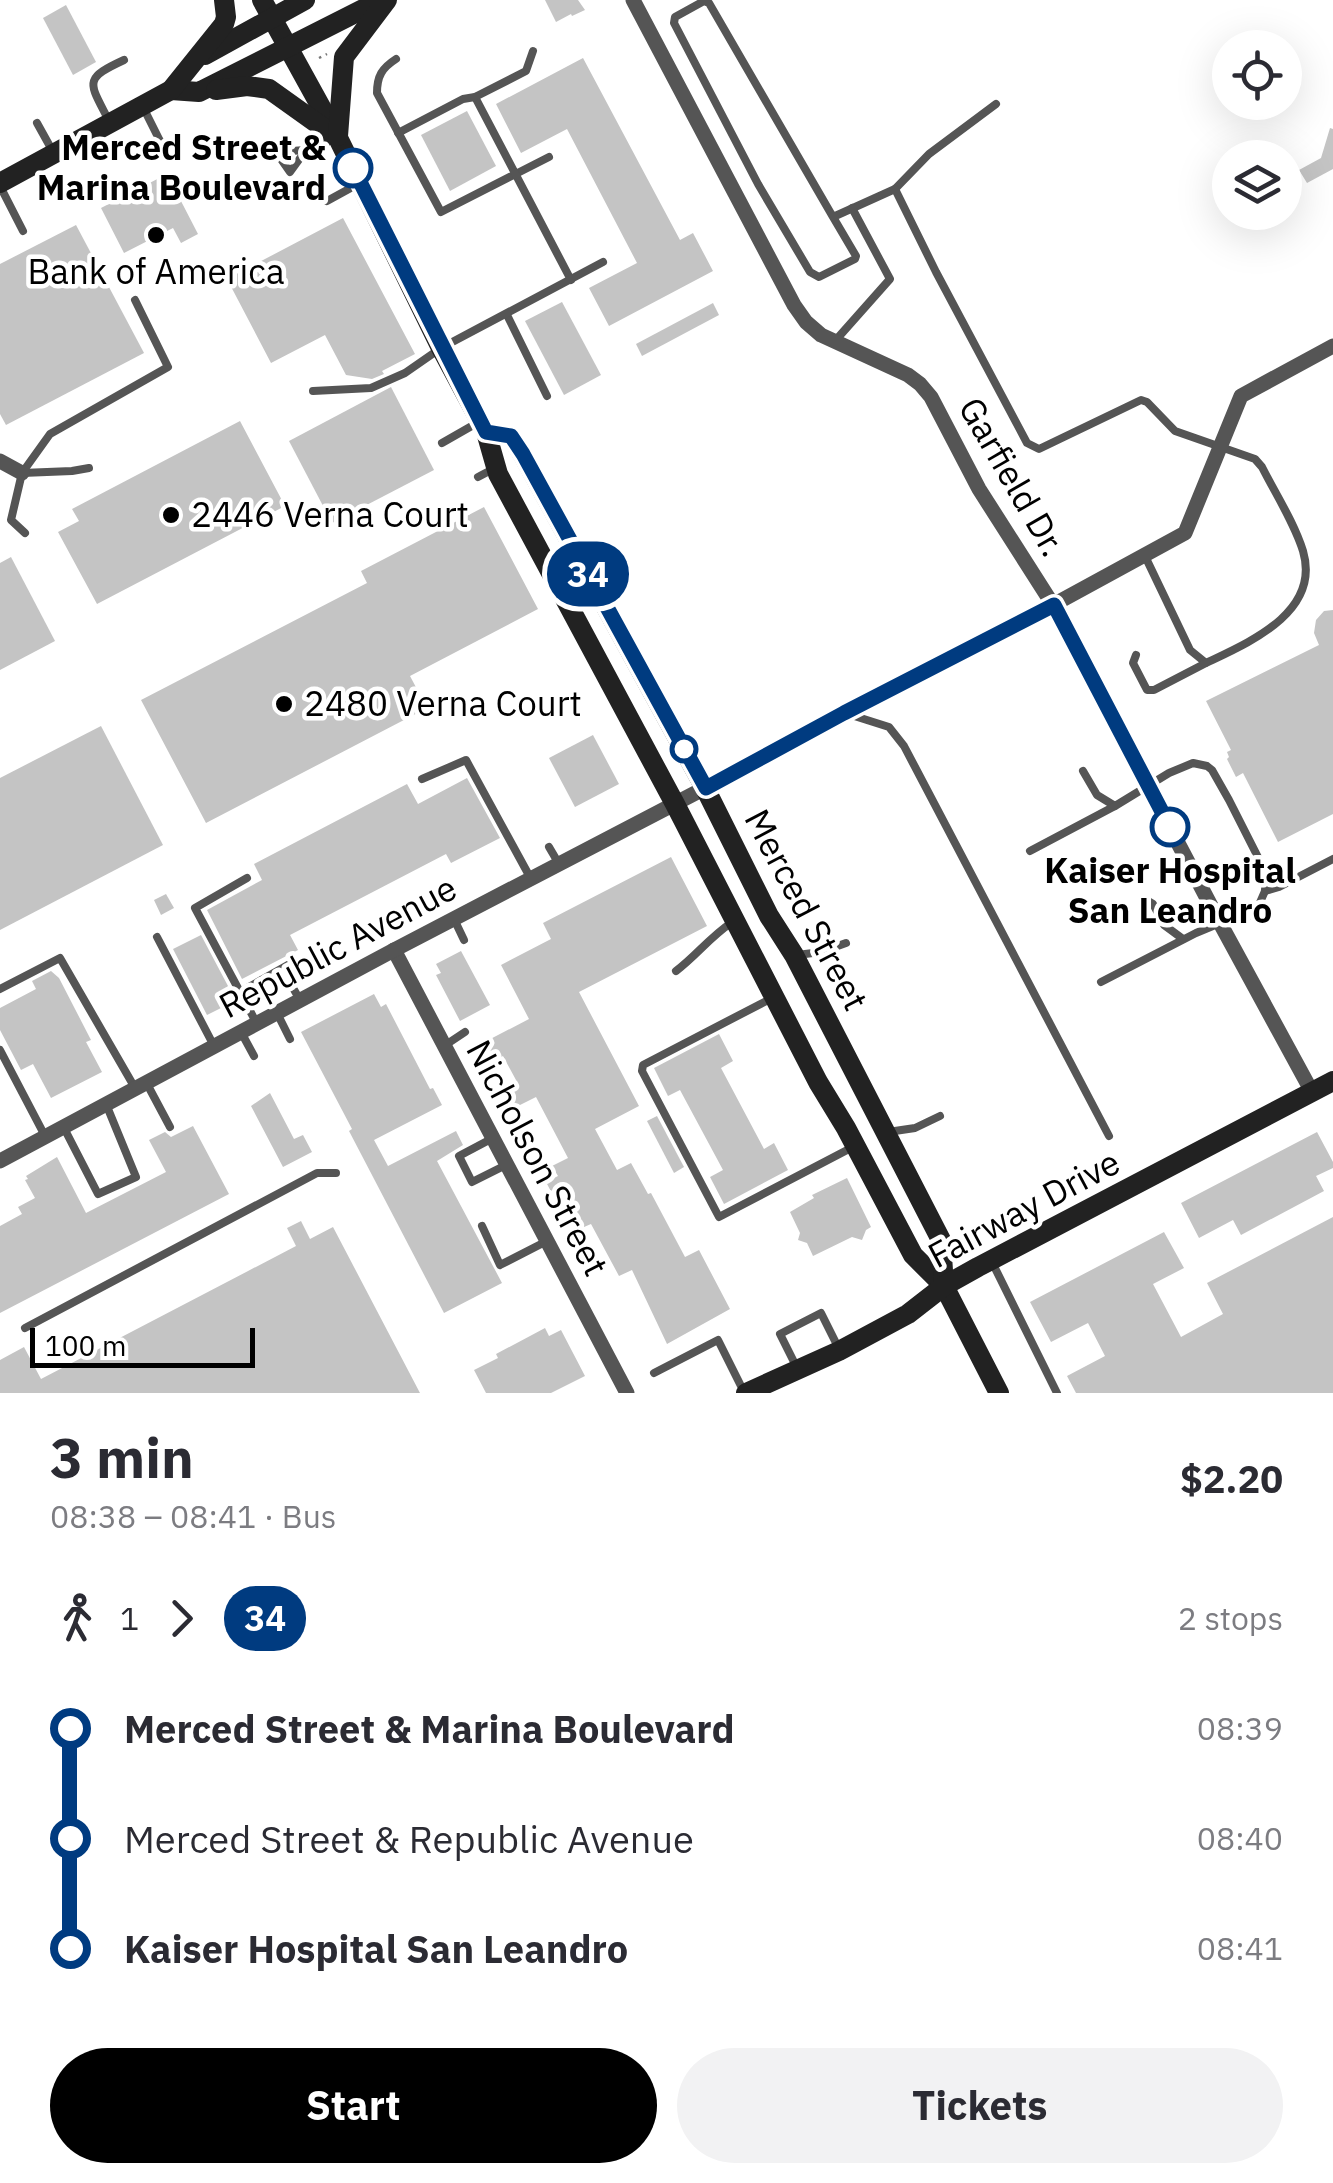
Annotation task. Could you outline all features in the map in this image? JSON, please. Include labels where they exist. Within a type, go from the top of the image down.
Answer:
[{"type":"street","points":[[0,185],[171,90],[224,24],[224,0]]},
{"type":"street","points":[[194,61],[267,9],[305,0]]},
{"type":"street","points":[[199,92],[384,0]]},
{"type":"street","points":[[338,138],[344,57],[384,0]]},
{"type":"street","name":"Garfield Dr.","points":[[634,0],[806,322],[822,334],[908,375],[931,397],[978,489],[1054,605],[1312,1092]]},
{"type":"street","name":"Merced Street","points":[[267,9],[338,138],[483,427],[487,472],[587,656],[675,804],[818,1082],[856,1146],[896,1240],[944,1286],[998,1393]]},
{"type":"street","points":[[171,90],[199,92],[248,86],[269,89],[338,138]]},
{"type":"street","name":"Republic Avenue","points":[[0,1161],[1054,605],[1185,532],[1241,396],[1333,346]]},
{"type":"street","name":"Merced Street","points":[[483,427],[511,436],[523,454],[706,788],[769,916],[794,955],[942,1240],[944,1286]]},
{"type":"street","points":[[0,461],[22,473]]},
{"type":"street","name":"Nicholson Street","points":[[394,950],[628,1393]]},
{"type":"street","name":"Fairway Drive","points":[[745,1393],[769,1388],[840,1351],[908,1314],[944,1286],[991,1260],[1333,1081]]},
{"type":"lane","points":[[704,1],[710,3],[834,217],[856,256],[819,277],[810,272],[758,184],[674,23],[675,17],[704,1]]},
{"type":"lane","points":[[398,133],[526,71],[533,51]]},
{"type":"lane","points":[[110,124],[94,91],[94,78],[124,60]]},
{"type":"lane","points":[[396,60],[382,70],[377,93],[441,212],[549,157]]},
{"type":"lane","points":[[475,97],[572,280]]},
{"type":"lane","points":[[834,217],[895,189],[929,154],[996,104]]},
{"type":"lane","points":[[142,105],[172,157]]},
{"type":"lane","points":[[38,123],[54,154]]},
{"type":"lane","points":[[306,150],[338,138]]},
{"type":"lane","points":[[327,201],[360,183]]},
{"type":"lane","points":[[0,185],[23,231]]},
{"type":"lane","points":[[895,189],[1027,443],[1039,449],[1141,400],[1175,431],[1255,459],[1262,466],[1302,548],[1306,565],[1304,586],[1297,601],[1278,624],[1154,690],[1146,690],[1133,663],[1136,656]]},
{"type":"lane","points":[[836,341],[890,279],[852,208]]},
{"type":"lane","points":[[313,390],[370,388],[604,262]]},
{"type":"lane","points":[[0,529],[11,520],[22,473],[50,434],[168,367],[135,300]]},
{"type":"lane","points":[[507,314],[547,396]]},
{"type":"lane","points":[[442,443],[483,427]]},
{"type":"lane","points":[[22,473],[89,468]]},
{"type":"lane","points":[[11,520],[25,533]]},
{"type":"lane","points":[[1144,554],[1190,650],[1206,663]]},
{"type":"lane","points":[[844,713],[889,727],[908,754],[1109,1136]]},
{"type":"lane","points":[[422,779],[466,760],[530,879]]},
{"type":"lane","points":[[1030,851],[1170,773],[1193,763],[1212,770],[1263,865],[1266,890],[1258,907],[1249,916],[1183,939],[1101,982]]},
{"type":"lane","points":[[1083,771],[1097,796],[1115,806]]},
{"type":"lane","points":[[549,847],[558,864]]},
{"type":"lane","points":[[1266,890],[1333,859]]},
{"type":"lane","points":[[247,878],[195,908],[256,1024]]},
{"type":"lane","points":[[1148,901],[1164,924],[1183,939]]},
{"type":"lane","points":[[454,919],[464,940]]},
{"type":"lane","points":[[676,971],[694,958],[712,936],[735,921]]},
{"type":"lane","points":[[157,937],[214,1046]]},
{"type":"lane","points":[[794,955],[821,952],[846,943]]},
{"type":"lane","points":[[0,989],[60,958],[170,1128]]},
{"type":"lane","points":[[240,992],[296,961]]},
{"type":"lane","points":[[282,969],[300,1000]]},
{"type":"lane","points":[[774,997],[644,1066],[642,1071],[719,1217],[856,1146]]},
{"type":"lane","points":[[276,1013],[290,1038]]},
{"type":"lane","points":[[241,1032],[254,1056]]},
{"type":"lane","points":[[444,1046],[466,1032]]},
{"type":"lane","points":[[0,1050],[45,1136]]},
{"type":"lane","points":[[64,1127],[98,1194],[136,1177],[106,1104]]},
{"type":"lane","points":[[886,1132],[916,1128],[940,1116]]},
{"type":"lane","points":[[493,1138],[459,1156],[472,1182],[507,1165]]},
{"type":"lane","points":[[25,1328],[317,1173],[336,1174]]},
{"type":"lane","points":[[482,1226],[500,1265],[547,1241]]},
{"type":"lane","points":[[991,1260],[1057,1393]]},
{"type":"lane","points":[[798,1370],[780,1334],[821,1314],[840,1351]]},
{"type":"lane","points":[[654,1373],[718,1340],[745,1393]]},
{"type":"building","points":[[545,0],[578,0],[585,10],[556,22]]},
{"type":"building","points":[[66,5],[96,62],[73,75],[43,18]]},
{"type":"building","points":[[583,58],[680,240],[693,233],[713,271],[609,326],[589,288],[637,263],[567,129],[521,153],[496,104]]},
{"type":"building","points":[[467,111],[496,166],[450,191],[421,135]]},
{"type":"building","points":[[1330,128],[1333,129],[1333,169],[1307,183],[1302,168],[1321,158]]},
{"type":"building","points":[[167,174],[198,234],[181,243],[173,228],[124,253],[101,208]]},
{"type":"building","points":[[343,218],[415,354],[372,379],[346,375],[325,335],[271,363],[227,279]]},
{"type":"building","points":[[76,225],[144,353],[6,425],[0,414],[0,264]]},
{"type":"building","points":[[562,302],[601,375],[564,395],[525,321]]},
{"type":"building","points":[[713,303],[719,315],[642,356],[636,344]]},
{"type":"building","points":[[391,387],[434,470],[332,523],[289,441]]},
{"type":"building","name":"2446 Verna Court","points":[[240,421],[285,506],[97,604],[58,532],[79,521],[72,509]]},
{"type":"building","name":"2480 Verna Court","points":[[484,507],[538,609],[410,676],[427,708],[206,823],[141,700],[367,583],[361,571]]},
{"type":"building","points":[[11,557],[55,641],[0,670],[0,563]]},
{"type":"building","points":[[1333,610],[1333,814],[1278,842],[1243,773],[1236,777],[1227,759],[1231,750],[1206,701],[1319,645],[1314,633],[1316,620],[1324,611]]},
{"type":"building","points":[[101,726],[163,845],[0,930],[0,778]]},
{"type":"building","points":[[593,735],[619,784],[575,807],[549,758]]},
{"type":"building","points":[[467,778],[500,838],[451,863],[446,854],[290,935],[298,950],[242,979],[207,910],[262,880],[254,864],[407,784],[418,804]]},
{"type":"building","points":[[671,857],[707,926],[579,992],[639,1106],[595,1129],[617,1170],[631,1163],[685,1257],[699,1250],[730,1309],[667,1344],[632,1270],[619,1276],[591,1224],[584,1227],[579,1216],[567,1222],[546,1182],[558,1176],[552,1166],[568,1158],[536,1097],[512,1109],[501,1088],[516,1080],[503,1056],[485,1066],[475,1047],[529,1019],[501,965],[551,939],[543,923]]},
{"type":"building","points":[[166,894],[174,908],[161,915],[154,900]]},
{"type":"building","points":[[201,935],[233,1002],[207,1015],[173,949]]},
{"type":"building","points":[[461,951],[490,1005],[460,1021],[436,975],[441,973],[436,964]]},
{"type":"building","points":[[51,971],[59,978],[91,1040],[86,1042],[102,1072],[51,1098],[33,1064],[21,1070],[0,1030],[0,1008],[36,989],[32,981]]},
{"type":"building","points":[[374,994],[381,1007],[386,1004],[442,1105],[374,1140],[388,1166],[456,1131],[463,1145],[437,1161],[502,1283],[444,1313],[301,1032]]},
{"type":"building","points":[[719,1034],[733,1061],[721,1068],[764,1149],[774,1143],[788,1170],[724,1204],[710,1177],[723,1170],[680,1090],[668,1096],[654,1068]]},
{"type":"building","points":[[270,1093],[294,1139],[303,1135],[312,1152],[283,1167],[251,1106]]},
{"type":"building","points":[[657,1116],[684,1167],[674,1173],[647,1121]]},
{"type":"building","points":[[193,1126],[229,1194],[0,1313],[0,1226],[22,1214],[18,1207],[35,1198],[26,1176],[57,1157],[86,1213],[166,1172],[149,1140],[165,1132],[171,1137]]},
{"type":"building","points":[[1317,1132],[1333,1162],[1333,1168],[1316,1176],[1324,1191],[1241,1235],[1233,1220],[1199,1238],[1181,1203]]},
{"type":"building","points":[[847,1178],[871,1227],[862,1240],[852,1237],[813,1256],[807,1243],[798,1240],[800,1233],[790,1212],[814,1198],[812,1195]]},
{"type":"building","points":[[1333,1217],[1333,1393],[1076,1393],[1067,1376],[1105,1356],[1088,1323],[1051,1342],[1030,1302],[1164,1232],[1184,1268],[1153,1284],[1181,1337],[1223,1314],[1207,1283]]},
{"type":"building","points":[[301,1221],[310,1239],[333,1227],[420,1393],[0,1393],[0,1360],[24,1347],[41,1379],[296,1246],[287,1228]]},
{"type":"building","points":[[545,1328],[549,1336],[561,1330],[585,1376],[551,1393],[486,1393],[474,1370]]},
{"type":"bus line","name":"34","points":[[353,168],[486,432],[511,436],[523,454],[706,788],[1054,605],[1170,827]]},
{"type":"place","name":"Merced Street & Marina Boulevard","points":[[353,168]]},
{"type":"place","name":"Bank of America","points":[[156,235]]},
{"type":"place","name":"2446 Verna Court","points":[[171,515]]},
{"type":"place","name":"2480 Verna Court","points":[[284,704]]},
{"type":"place","name":"Kaiser Hospital San Leandro","points":[[1170,827]]}]
